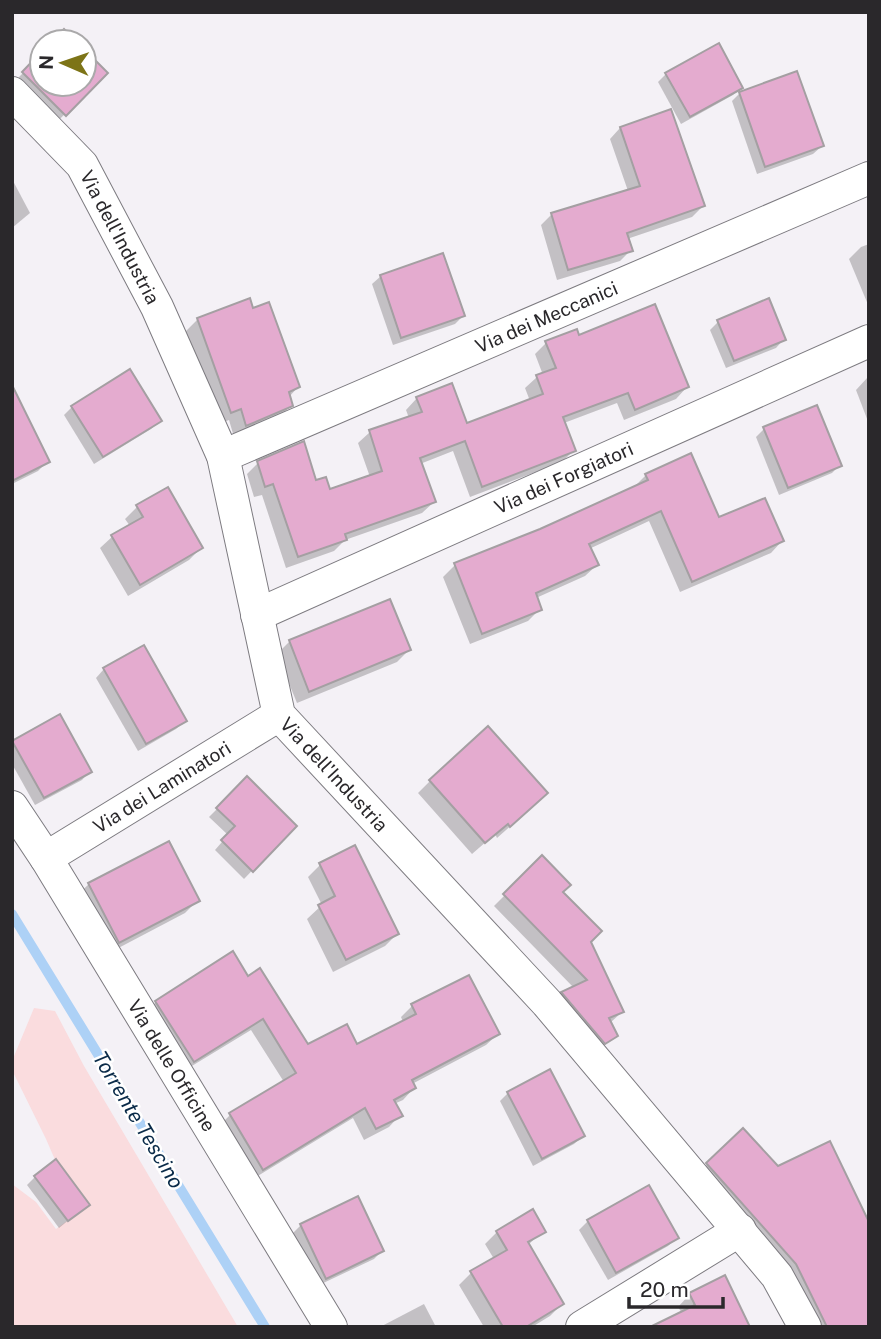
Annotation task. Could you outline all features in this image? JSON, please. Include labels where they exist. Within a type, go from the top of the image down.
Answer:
[{"type":"street","name":"Via dell'Industria","points":[[12,93],[82,165],[157,307],[223,456],[279,715],[547,1003],[777,1276],[805,1327]]},
{"type":"street","name":"Via dei Meccanici","points":[[223,456],[869,177]]},
{"type":"street","name":"Via dei Forgiatori","points":[[257,615],[869,341]]},
{"type":"street","name":"Via dei Laminatori","points":[[46,858],[279,715]]},
{"type":"street","name":"Via delle Officine","points":[[12,807],[46,858],[331,1327]]},
{"type":"street","points":[[583,1327],[740,1230]]},
{"type":"shaded area","points":[[34,1008],[55,1011],[84,1066],[238,1327],[12,1327],[12,1184],[36,1202],[56,1229],[78,1213],[12,1070],[12,1061]]},
{"type":"building","points":[[719,43],[743,88],[690,117],[665,73]]},
{"type":"building","points":[[98,63],[108,73],[98,83]]},
{"type":"building","points":[[28,66],[28,78],[22,72]]},
{"type":"building","points":[[797,71],[824,146],[765,167],[739,92]]},
{"type":"building","points":[[48,98],[84,98],[66,116]]},
{"type":"building","points":[[671,109],[705,206],[627,233],[633,251],[568,270],[551,213],[640,186],[620,127]]},
{"type":"building","points":[[443,253],[465,316],[401,338],[380,275]]},
{"type":"building","points":[[250,298],[253,308],[269,302],[300,387],[289,392],[293,406],[246,426],[241,409],[231,413],[197,318]]},
{"type":"building","points":[[769,298],[786,340],[734,361],[717,320]]},
{"type":"building","points":[[655,304],[689,387],[635,410],[628,393],[563,417],[576,451],[482,487],[465,441],[420,458],[436,502],[345,534],[347,540],[298,557],[273,484],[265,487],[257,461],[304,441],[316,480],[326,477],[330,489],[382,471],[369,430],[422,412],[416,397],[452,383],[467,423],[543,394],[536,375],[556,368],[545,341],[577,329],[579,335]]},
{"type":"building","points":[[130,369],[162,421],[103,457],[71,406]]},
{"type":"building","points":[[12,385],[50,462],[12,481]]},
{"type":"building","points":[[817,405],[842,466],[788,488],[763,427]]},
{"type":"building","points":[[691,453],[719,517],[765,498],[784,541],[692,582],[661,511],[589,544],[599,565],[536,593],[542,610],[482,634],[454,563],[540,529],[648,480],[645,474]]},
{"type":"building","points":[[168,487],[203,548],[140,585],[111,535],[143,517],[136,505]]},
{"type":"building","points":[[390,599],[411,650],[309,692],[289,640]]},
{"type":"building","points":[[144,645],[187,721],[146,744],[103,668]]},
{"type":"building","points":[[60,714],[92,772],[44,798],[12,741]]},
{"type":"building","points":[[488,726],[548,793],[510,827],[508,824],[485,843],[429,780]]},
{"type":"building","points":[[247,776],[297,826],[253,872],[221,840],[235,826],[216,808]]},
{"type":"building","points":[[169,841],[200,901],[119,943],[88,883]]},
{"type":"building","points":[[355,845],[399,934],[346,960],[318,905],[335,896],[319,863]]},
{"type":"building","points":[[542,855],[571,885],[563,892],[602,931],[591,942],[624,1012],[609,1018],[618,1036],[605,1044],[561,992],[587,980],[503,894]]},
{"type":"building","points":[[233,951],[248,976],[260,968],[308,1044],[347,1024],[357,1044],[416,1014],[411,1004],[469,975],[500,1034],[412,1080],[416,1088],[394,1100],[403,1116],[376,1129],[365,1108],[263,1170],[229,1113],[296,1073],[263,1019],[194,1062],[155,1001]]},
{"type":"building","points":[[550,1069],[585,1136],[542,1159],[507,1092]]},
{"type":"building","points":[[743,1128],[778,1166],[830,1141],[869,1222],[869,1327],[827,1327],[796,1264],[706,1163]]},
{"type":"building","points":[[56,1159],[90,1205],[68,1221],[34,1176]]},
{"type":"building","points":[[649,1185],[679,1238],[616,1273],[587,1220]]},
{"type":"building","points":[[358,1196],[384,1251],[326,1279],[300,1224]]},
{"type":"building","points":[[533,1209],[546,1232],[528,1242],[564,1304],[526,1327],[503,1327],[470,1271],[507,1250],[496,1231]]},
{"type":"building","points":[[725,1275],[750,1327],[650,1327],[695,1305],[689,1293]]},
{"type":"waterway","name":"Torrente Tescino","points":[[12,914],[265,1327]]}]
